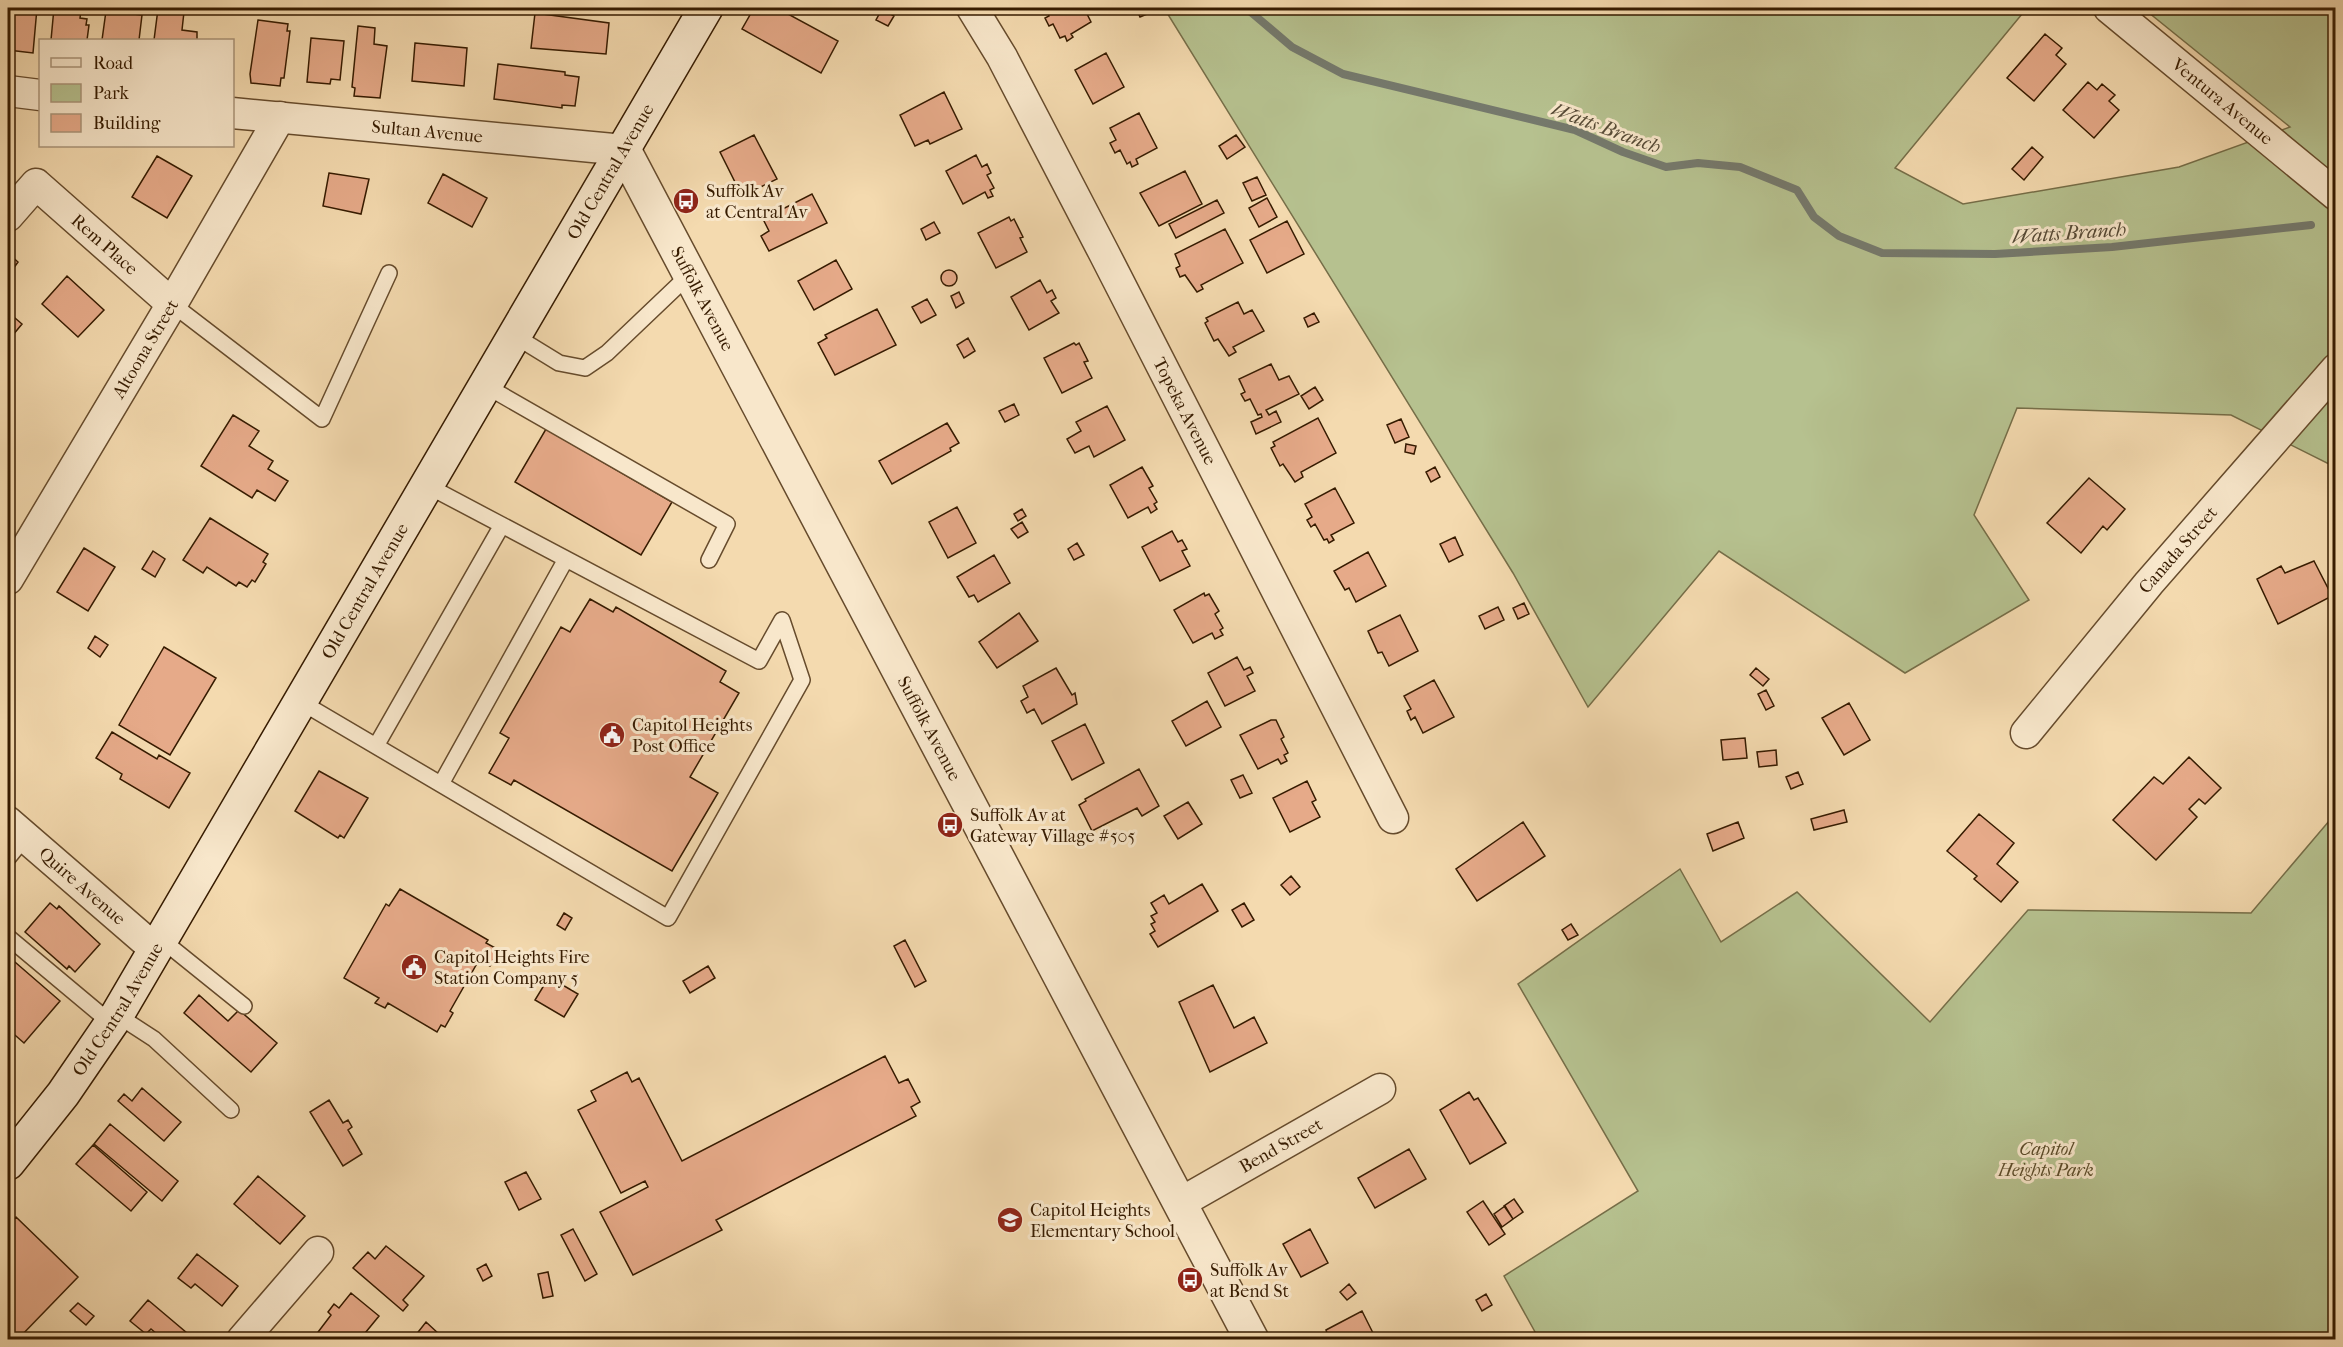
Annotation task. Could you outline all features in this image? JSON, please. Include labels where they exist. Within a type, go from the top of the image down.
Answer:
[{"type":"main road","name":"Old Central Avenue","points":[[8,1162],[63,1094],[114,1020],[706,8]]},
{"type":"main road","name":"Suffolk Avenue","points":[[624,150],[1252,1340]]},
{"type":"street","name":"Topeka Avenue","points":[[972,8],[1002,57],[1104,253],[1393,818]]},
{"type":"street","name":"Ventura Avenue","points":[[2109,8],[2336,195]]},
{"type":"street","points":[[8,92],[39,94]]},
{"type":"street","name":"Sultan Avenue","points":[[234,113],[624,150]]},
{"type":"street","name":"Altoona Street","points":[[8,579],[172,304],[280,117]]},
{"type":"street","name":"Rem Place","points":[[8,216],[36,184],[172,304]]},
{"type":"street","name":"Canada Street","points":[[2026,734],[2179,549],[2336,369]]},
{"type":"street","name":"Quire Avenue","points":[[13,839],[159,945]]},
{"type":"street","name":"Bend Street","points":[[1180,1203],[1380,1089]]},
{"type":"street","points":[[242,1340],[318,1252]]},
{"type":"lane","points":[[172,304],[322,419],[389,273]]},
{"type":"lane","points":[[515,336],[559,363],[585,368],[607,352],[690,274]]},
{"type":"lane","points":[[486,386],[728,524],[709,560]]},
{"type":"lane","points":[[301,702],[668,918],[802,680],[782,620],[759,661],[428,486]]},
{"type":"lane","points":[[376,746],[502,525]]},
{"type":"lane","points":[[441,784],[566,559]]},
{"type":"lane","points":[[8,937],[114,1020],[154,1039],[231,1110]]},
{"type":"lane","points":[[159,945],[244,1006]]},
{"type":"green space","points":[[1164,8],[2027,8],[1895,168],[1963,204],[2179,167],[2290,127],[2143,8],[2335,8],[2335,467],[2231,415],[2017,408],[1974,515],[2029,600],[1905,673],[1719,551],[1588,707],[1513,573]]},
{"type":"green space","name":"Capitol Heights Park","points":[[2335,814],[2335,1339],[1539,1339],[1504,1276],[1638,1191],[1518,984],[1680,869],[1721,942],[1797,892],[1930,1022],[2028,910],[2251,913]]},
{"type":"building","points":[[8,8],[37,8],[33,53],[8,50]]},
{"type":"building","points":[[54,8],[81,11],[80,18],[87,19],[86,25],[89,25],[87,39],[51,39]]},
{"type":"building","points":[[754,8],[777,8],[838,41],[821,73],[742,29]]},
{"type":"building","points":[[1045,8],[1084,8],[1091,22],[1071,34],[1073,37],[1067,41],[1065,36],[1060,38],[1053,24],[1049,26],[1045,18],[1049,16]]},
{"type":"building","points":[[1136,8],[1147,8],[1150,13],[1140,17]]},
{"type":"building","points":[[158,9],[184,12],[182,30],[197,32],[197,39],[154,39]]},
{"type":"building","points":[[882,9],[894,16],[888,26],[876,20]]},
{"type":"building","points":[[106,11],[142,15],[139,39],[102,39]]},
{"type":"building","points":[[535,13],[609,23],[606,54],[531,48]]},
{"type":"building","points":[[258,20],[288,24],[287,31],[290,31],[284,78],[281,78],[280,86],[251,83],[250,74]]},
{"type":"building","points":[[358,26],[375,28],[374,44],[387,46],[380,98],[354,96],[355,88],[352,87]]},
{"type":"building","points":[[2045,34],[2062,48],[2056,55],[2066,64],[2034,101],[2007,78]]},
{"type":"building","points":[[311,38],[344,41],[340,80],[331,79],[330,84],[307,82]]},
{"type":"building","points":[[415,43],[467,48],[464,86],[412,81]]},
{"type":"building","points":[[1106,53],[1124,87],[1093,104],[1075,70]]},
{"type":"building","points":[[498,64],[565,72],[565,75],[579,77],[575,106],[562,105],[562,108],[494,99]]},
{"type":"building","points":[[2088,82],[2097,90],[2102,84],[2115,95],[2109,101],[2119,110],[2094,138],[2063,110]]},
{"type":"building","points":[[944,92],[962,129],[930,144],[928,140],[915,146],[900,115]]},
{"type":"building","points":[[1139,113],[1157,148],[1136,159],[1138,164],[1132,167],[1130,162],[1127,164],[1120,150],[1115,153],[1110,143],[1116,140],[1110,128]]},
{"type":"building","points":[[754,135],[777,179],[742,196],[720,152]]},
{"type":"building","points":[[1236,135],[1245,147],[1227,159],[1219,146]]},
{"type":"building","points":[[2032,147],[2043,157],[2024,180],[2012,169]]},
{"type":"building","points":[[976,155],[982,167],[987,164],[991,173],[987,175],[994,188],[990,190],[993,196],[988,198],[985,192],[963,204],[946,171]]},
{"type":"building","points":[[157,156],[192,176],[167,218],[132,197]]},
{"type":"building","points":[[1185,171],[1202,204],[1159,226],[1140,193]]},
{"type":"building","points":[[329,173],[369,179],[361,214],[323,206]]},
{"type":"building","points":[[443,174],[487,198],[472,227],[428,203]]},
{"type":"building","points":[[1257,177],[1266,195],[1252,201],[1243,183]]},
{"type":"building","points":[[812,194],[827,223],[769,251],[761,236],[769,231],[763,219]]},
{"type":"building","points":[[1267,198],[1277,217],[1259,227],[1249,208]]},
{"type":"building","points":[[1217,200],[1224,213],[1176,238],[1169,224]]},
{"type":"building","points":[[1009,217],[1011,221],[1014,219],[1027,252],[996,268],[978,233]]},
{"type":"building","points":[[1287,221],[1304,254],[1267,273],[1250,240]]},
{"type":"building","points":[[934,222],[940,233],[926,240],[921,229]]},
{"type":"building","points":[[1225,229],[1243,263],[1201,285],[1203,289],[1197,292],[1185,275],[1180,277],[1176,268],[1180,266],[1175,254]]},
{"type":"building","points":[[8,253],[18,262],[8,276]]},
{"type":"building","points":[[836,260],[852,289],[814,310],[798,281]]},
{"type":"building","points":[[946,270],[952,270],[957,278],[955,284],[946,286],[941,281],[941,275]]},
{"type":"building","points":[[67,276],[104,310],[78,337],[42,304]]},
{"type":"building","points":[[1040,280],[1047,293],[1052,290],[1056,298],[1051,301],[1059,313],[1029,330],[1011,297]]},
{"type":"building","points":[[959,292],[964,303],[956,308],[951,296]]},
{"type":"building","points":[[927,299],[936,315],[921,323],[912,307]]},
{"type":"building","points":[[1238,302],[1244,314],[1252,310],[1264,331],[1233,347],[1236,352],[1229,356],[1218,339],[1214,341],[1205,323],[1208,321],[1206,318]]},
{"type":"building","points":[[877,309],[896,345],[835,375],[818,343],[827,338],[825,335]]},
{"type":"building","points":[[8,312],[22,324],[8,341]]},
{"type":"building","points":[[1314,313],[1319,322],[1308,327],[1304,318]]},
{"type":"building","points":[[968,338],[975,351],[964,358],[957,345]]},
{"type":"building","points":[[1074,343],[1076,345],[1079,343],[1088,361],[1084,362],[1092,378],[1062,393],[1044,358]]},
{"type":"building","points":[[1271,364],[1279,380],[1289,376],[1299,394],[1266,410],[1269,415],[1276,411],[1281,422],[1256,434],[1251,422],[1262,417],[1261,414],[1258,415],[1250,399],[1245,401],[1241,394],[1245,392],[1239,379]]},
{"type":"building","points":[[1315,387],[1323,400],[1309,409],[1301,396]]},
{"type":"building","points":[[1014,404],[1019,415],[1005,422],[999,411]]},
{"type":"building","points":[[1107,406],[1125,440],[1094,457],[1089,446],[1075,453],[1067,439],[1081,431],[1076,422]]},
{"type":"building","points":[[233,415],[259,431],[249,446],[273,461],[268,469],[288,481],[275,501],[257,490],[252,498],[201,466]]},
{"type":"building","points":[[1318,418],[1336,453],[1301,472],[1303,477],[1295,482],[1283,464],[1280,466],[1271,448],[1275,446],[1273,442]]},
{"type":"building","points":[[1401,419],[1409,437],[1395,443],[1387,425]]},
{"type":"building","points":[[947,423],[959,443],[950,448],[951,451],[892,484],[879,461]]},
{"type":"building","points":[[546,429],[672,502],[641,555],[515,482]]},
{"type":"building","points":[[1406,444],[1416,446],[1414,454],[1405,452]]},
{"type":"building","points":[[1142,467],[1153,486],[1149,488],[1157,502],[1154,504],[1157,509],[1151,513],[1148,507],[1128,518],[1110,485]]},
{"type":"building","points":[[1435,467],[1440,477],[1431,482],[1426,472]]},
{"type":"building","points":[[2089,478],[2125,509],[2107,530],[2103,526],[2081,553],[2047,523]]},
{"type":"building","points":[[1335,488],[1354,523],[1331,535],[1334,540],[1329,543],[1327,539],[1324,540],[1315,524],[1311,527],[1307,520],[1312,517],[1305,504]]},
{"type":"building","points":[[957,507],[976,543],[948,558],[929,522]]},
{"type":"building","points":[[1022,509],[1026,516],[1018,521],[1014,514]]},
{"type":"building","points":[[210,518],[268,554],[263,562],[266,564],[255,582],[252,580],[247,587],[239,582],[236,586],[207,567],[203,573],[183,560]]},
{"type":"building","points":[[1022,522],[1028,532],[1018,538],[1011,529]]},
{"type":"building","points":[[1172,531],[1178,542],[1182,540],[1187,549],[1182,551],[1190,566],[1160,581],[1142,547]]},
{"type":"building","points":[[1455,537],[1463,555],[1449,562],[1440,544]]},
{"type":"building","points":[[1077,543],[1084,555],[1074,560],[1068,549]]},
{"type":"building","points":[[84,548],[115,567],[88,611],[57,592]]},
{"type":"building","points":[[153,551],[165,559],[155,577],[142,569]]},
{"type":"building","points":[[1368,552],[1386,586],[1356,602],[1349,588],[1345,590],[1334,571]]},
{"type":"building","points":[[994,555],[1010,583],[978,602],[974,595],[969,597],[957,577]]},
{"type":"building","points":[[2314,561],[2332,596],[2278,624],[2257,579],[2281,566],[2285,573]]},
{"type":"building","points":[[1204,593],[1205,596],[1209,594],[1219,611],[1215,614],[1223,628],[1220,630],[1223,635],[1215,639],[1212,633],[1193,643],[1174,610]]},
{"type":"building","points":[[590,599],[613,612],[616,607],[726,671],[720,682],[739,693],[690,777],[718,793],[672,871],[514,780],[511,785],[489,773],[509,738],[500,733],[561,627],[570,632]]},
{"type":"building","points":[[1524,603],[1529,614],[1518,619],[1513,608]]},
{"type":"building","points":[[1498,607],[1504,620],[1485,629],[1479,616]]},
{"type":"building","points":[[1019,613],[1038,641],[997,668],[979,642]]},
{"type":"building","points":[[1400,615],[1418,651],[1389,666],[1382,652],[1378,653],[1368,631]]},
{"type":"building","points":[[95,636],[108,645],[100,657],[88,648]]},
{"type":"building","points":[[164,647],[216,678],[170,755],[119,725]]},
{"type":"building","points":[[1237,657],[1244,670],[1250,667],[1253,673],[1247,676],[1255,691],[1225,706],[1208,673]]},
{"type":"building","points":[[1056,668],[1072,695],[1075,693],[1077,704],[1042,724],[1034,709],[1027,713],[1021,701],[1028,697],[1023,686]]},
{"type":"building","points":[[1756,668],[1769,679],[1763,686],[1750,675]]},
{"type":"building","points":[[1434,680],[1454,717],[1423,733],[1415,717],[1411,720],[1407,711],[1411,709],[1404,696]]},
{"type":"building","points":[[1766,690],[1774,706],[1766,710],[1758,694]]},
{"type":"building","points":[[1207,701],[1221,727],[1186,746],[1172,721]]},
{"type":"building","points":[[1849,703],[1870,740],[1844,755],[1822,718]]},
{"type":"building","points":[[1271,720],[1276,720],[1284,737],[1281,739],[1288,753],[1284,755],[1287,761],[1281,764],[1278,759],[1258,769],[1240,735]]},
{"type":"building","points":[[1085,724],[1104,763],[1072,780],[1052,741]]},
{"type":"building","points":[[112,732],[157,759],[159,755],[190,773],[169,808],[120,779],[122,774],[96,758]]},
{"type":"building","points":[[1745,738],[1747,758],[1723,760],[1721,740]]},
{"type":"building","points":[[1776,750],[1777,765],[1759,767],[1757,752]]},
{"type":"building","points":[[2189,757],[2221,788],[2205,804],[2199,799],[2189,809],[2197,817],[2156,860],[2113,820],[2154,777],[2163,784]]},
{"type":"building","points":[[1139,769],[1159,806],[1142,816],[1137,808],[1092,831],[1079,805],[1086,801],[1085,799]]},
{"type":"building","points":[[319,771],[368,798],[344,838],[340,835],[338,838],[295,811]]},
{"type":"building","points":[[1798,772],[1803,784],[1791,789],[1786,777]]},
{"type":"building","points":[[1243,775],[1252,793],[1240,798],[1231,780]]},
{"type":"building","points":[[1307,781],[1316,800],[1312,802],[1320,817],[1290,832],[1273,798]]},
{"type":"building","points":[[1188,802],[1202,824],[1178,839],[1164,816]]},
{"type":"building","points":[[1844,810],[1847,822],[1814,830],[1811,819]]},
{"type":"building","points":[[1979,814],[2014,843],[1997,864],[2018,882],[2001,902],[1974,879],[1977,876],[1947,851]]},
{"type":"building","points":[[1523,822],[1545,856],[1477,901],[1456,869]]},
{"type":"building","points":[[1738,822],[1744,838],[1713,851],[1707,834]]},
{"type":"building","points":[[1291,876],[1300,887],[1290,895],[1281,885]]},
{"type":"building","points":[[1202,884],[1218,911],[1158,947],[1150,934],[1155,931],[1151,924],[1155,922],[1151,916],[1157,913],[1151,903],[1164,895],[1169,904]]},
{"type":"building","points":[[400,889],[488,940],[486,943],[499,950],[490,966],[479,960],[450,1011],[453,1013],[445,1027],[441,1025],[437,1032],[388,1003],[385,1008],[375,1003],[379,998],[344,978],[386,904],[389,906]]},
{"type":"building","points":[[50,903],[57,909],[59,906],[100,944],[75,972],[69,966],[67,969],[25,932]]},
{"type":"building","points":[[1244,903],[1254,920],[1242,927],[1232,910]]},
{"type":"building","points":[[564,913],[572,918],[565,930],[557,925]]},
{"type":"building","points":[[1571,924],[1578,935],[1568,940],[1562,930]]},
{"type":"building","points":[[905,940],[926,981],[915,987],[894,946]]},
{"type":"building","points":[[8,956],[60,1001],[24,1043],[8,1029]]},
{"type":"building","points":[[708,966],[715,978],[690,993],[683,981]]},
{"type":"building","points":[[549,977],[578,994],[564,1017],[535,1000]]},
{"type":"building","points":[[1213,985],[1234,1028],[1254,1017],[1267,1043],[1210,1072],[1179,1002]]},
{"type":"building","points":[[199,995],[228,1021],[239,1010],[277,1043],[251,1072],[184,1013]]},
{"type":"building","points":[[885,1056],[899,1083],[908,1079],[920,1102],[911,1107],[916,1116],[716,1220],[722,1230],[633,1275],[600,1212],[648,1187],[645,1181],[621,1193],[578,1110],[596,1101],[591,1091],[627,1072],[632,1082],[639,1078],[682,1161]]},
{"type":"building","points":[[142,1088],[181,1122],[164,1141],[118,1101],[124,1094],[132,1101]]},
{"type":"building","points":[[1469,1092],[1474,1100],[1478,1098],[1506,1143],[1470,1164],[1440,1110]]},
{"type":"building","points":[[329,1100],[343,1123],[348,1120],[352,1127],[348,1130],[362,1154],[343,1166],[310,1112]]},
{"type":"building","points":[[110,1124],[178,1181],[162,1201],[94,1144]]},
{"type":"building","points":[[93,1145],[147,1192],[131,1211],[76,1164]]},
{"type":"building","points":[[1409,1149],[1426,1179],[1375,1208],[1358,1178]]},
{"type":"building","points":[[526,1172],[541,1199],[519,1210],[505,1182]]},
{"type":"building","points":[[258,1176],[305,1216],[280,1244],[234,1204]]},
{"type":"building","points":[[1514,1199],[1523,1212],[1513,1219],[1504,1206]]},
{"type":"building","points":[[1483,1201],[1505,1234],[1489,1245],[1467,1212]]},
{"type":"building","points":[[1505,1206],[1513,1219],[1502,1227],[1494,1214]]},
{"type":"building","points":[[16,1217],[78,1277],[17,1340],[8,1340],[8,1226]]},
{"type":"building","points":[[573,1229],[597,1274],[585,1281],[561,1235]]},
{"type":"building","points":[[1310,1229],[1328,1263],[1301,1277],[1283,1244]]},
{"type":"building","points":[[386,1246],[424,1276],[403,1300],[408,1305],[403,1311],[353,1268],[368,1252],[375,1259]]},
{"type":"building","points":[[197,1254],[238,1286],[222,1306],[195,1284],[191,1288],[178,1278]]},
{"type":"building","points":[[486,1264],[492,1276],[483,1281],[477,1269]]},
{"type":"building","points":[[548,1272],[553,1296],[543,1298],[538,1274]]},
{"type":"building","points":[[1349,1284],[1356,1293],[1347,1300],[1340,1292]]},
{"type":"building","points":[[351,1293],[379,1316],[361,1338],[363,1340],[312,1340],[331,1315],[328,1312],[334,1304],[339,1308]]},
{"type":"building","points":[[1486,1294],[1492,1305],[1482,1311],[1476,1300]]},
{"type":"building","points":[[148,1300],[187,1333],[192,1340],[164,1340],[151,1329],[146,1334],[130,1321]]},
{"type":"building","points":[[78,1303],[94,1316],[86,1325],[70,1311]]},
{"type":"building","points":[[1362,1311],[1376,1339],[1329,1340],[1326,1330]]},
{"type":"building","points":[[426,1322],[439,1334],[434,1340],[419,1340],[415,1336]]},
{"type":"waterway","name":"Watts Branch","points":[[1246,8],[1292,47],[1343,74],[1575,130],[1623,152],[1666,167],[1698,163],[1740,167],[1797,190],[1814,217],[1839,236],[1882,253],[1995,254],[2112,247],[2311,225]]},
{"type":"place","name":"Suffolk Av at Central Av","points":[[686,201]]},
{"type":"place","name":"Capitol Heights Post Office","points":[[612,735]]},
{"type":"place","name":"Suffolk Av at Gateway Village #505","points":[[950,825]]},
{"type":"place","name":"Capitol Heights Fire Station Company 5","points":[[414,967]]},
{"type":"place","name":"Capitol Heights Elementary School","points":[[1010,1220]]},
{"type":"place","name":"Suffolk Av at Bend St","points":[[1190,1280]]}]
